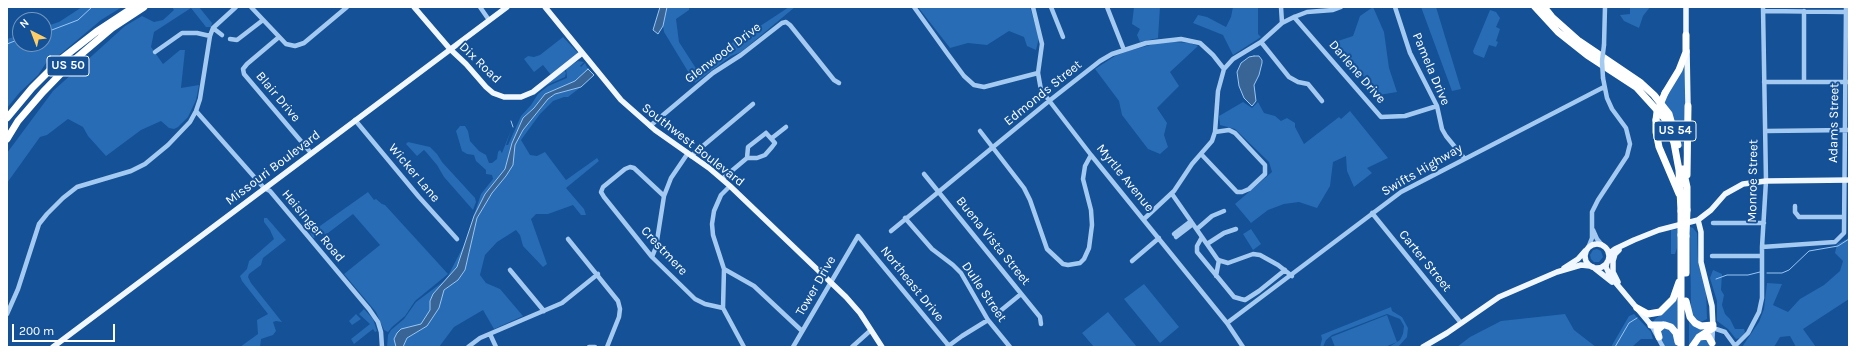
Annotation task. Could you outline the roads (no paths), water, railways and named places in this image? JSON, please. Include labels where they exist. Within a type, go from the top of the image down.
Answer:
[{"type":"highway","name":"US 50","points":[[7,118],[32,88],[60,60],[96,32],[134,7]]},
{"type":"highway","name":"US 50","points":[[7,139],[18,121],[72,61],[112,28],[144,7]]},
{"type":"highway","name":"US 54","points":[[1535,7],[1558,32],[1588,56],[1636,87],[1665,119],[1674,143],[1684,210]]},
{"type":"highway","name":"US 54","points":[[1544,7],[1552,17],[1579,41],[1641,83],[1654,95],[1669,114],[1677,135],[1687,187],[1684,210],[1686,347]]},
{"type":"highway","points":[[1682,201],[1659,147],[1656,132],[1656,120],[1657,112],[1665,93],[1679,70],[1686,52],[1686,35]]},
{"type":"highway","points":[[1687,187],[1688,106]]},
{"type":"highway","name":"US 54","points":[[1679,347],[1681,266],[1684,235]]},
{"type":"highway","points":[[1650,325],[1675,295],[1681,266]]},
{"type":"highway","points":[[1686,301],[1690,317],[1695,323],[1700,326],[1713,326]]},
{"type":"highway","points":[[1636,308],[1648,314],[1660,312]]},
{"type":"highway","points":[[1650,325],[1668,325],[1674,330],[1679,347]]},
{"type":"highway","points":[[1658,337],[1658,330],[1663,325]]},
{"type":"highway","points":[[1692,347],[1699,337],[1713,326]]},
{"type":"highway","points":[[1699,337],[1708,336],[1712,345]]},
{"type":"main road","name":"Dix Road","points":[[414,7],[450,49],[490,90],[498,95],[509,98],[520,97],[533,92],[582,53]]},
{"type":"main road","name":"Missouri Boulevard","points":[[54,347],[506,7]]},
{"type":"main road","name":"Southwest Boulevard","points":[[545,7],[621,100],[650,126],[730,186],[831,282],[860,313],[882,347]]},
{"type":"main road","points":[[1686,7],[1688,106]]},
{"type":"main road","points":[[570,62],[580,59],[588,60]]},
{"type":"main road","points":[[1650,325],[1608,272],[1606,267],[1608,260],[1611,252],[1615,249],[1658,230],[1698,220],[1711,210],[1725,194],[1738,185],[1766,181],[1847,180]]},
{"type":"main road","points":[[1698,220],[1701,232],[1701,262],[1712,306],[1713,326]]},
{"type":"main road","points":[[1423,347],[1499,298],[1557,272],[1578,259],[1587,249],[1595,244],[1604,246],[1634,240]]},
{"type":"main road","points":[[1620,288],[1613,272],[1613,257],[1628,243]]},
{"type":"main road","points":[[1557,272],[1581,265],[1601,267],[1608,260],[1608,250],[1604,246]]},
{"type":"main road","points":[[1587,249],[1585,259],[1591,266],[1620,288]]},
{"type":"street","points":[[7,314],[13,302],[39,224],[47,214],[63,198],[77,188],[131,171],[146,164],[168,146],[190,122],[200,99],[210,36],[213,28],[236,7]]},
{"type":"street","points":[[251,7],[286,44],[295,46],[304,44],[347,7]]},
{"type":"street","points":[[480,7],[489,20]]},
{"type":"street","points":[[914,7],[964,76],[974,85],[984,87],[1038,72]]},
{"type":"street","name":"Myrtle Avenue","points":[[1033,7],[1042,44],[1038,72],[1041,90],[1091,155],[1227,323],[1242,347]]},
{"type":"street","points":[[1051,7],[1063,37]]},
{"type":"street","points":[[1107,7],[1124,50]]},
{"type":"street","points":[[1281,7],[1282,24]]},
{"type":"street","points":[[1144,219],[1172,194],[1212,141],[1215,132],[1218,91],[1224,70],[1233,59],[1261,42],[1282,24],[1294,17],[1307,12],[1341,7]]},
{"type":"street","name":"Pamela Drive","points":[[1395,7],[1410,53],[1437,106],[1446,136],[1464,158]]},
{"type":"street","points":[[1587,249],[1592,238],[1592,212],[1598,200],[1627,156],[1630,144],[1626,128],[1612,109],[1604,87],[1605,7]]},
{"type":"street","points":[[1763,9],[1792,9],[1804,12],[1846,9]]},
{"type":"street","name":"Monroe Street","points":[[1735,346],[1748,333],[1759,312],[1763,285],[1762,247],[1766,181],[1766,131],[1763,9]]},
{"type":"street","name":"Adams Street","points":[[1762,247],[1835,242],[1844,233],[1847,180],[1846,9]]},
{"type":"street","points":[[1804,12],[1804,82]]},
{"type":"street","name":"Darlene Drive","points":[[1294,17],[1381,117],[1405,116],[1437,106]]},
{"type":"street","points":[[230,38],[237,40],[263,20]]},
{"type":"street","name":"Glenwood Drive","points":[[650,126],[718,70],[741,55],[782,23],[786,22],[834,80],[839,83]]},
{"type":"street","points":[[213,28],[222,35]]},
{"type":"street","points":[[156,52],[182,33],[197,33],[210,36]]},
{"type":"street","name":"Blair Drive","points":[[279,37],[247,64],[243,69],[244,74],[311,153]]},
{"type":"street","name":"Edmonds Street","points":[[891,231],[993,146],[1100,61],[1124,50],[1146,43],[1181,39],[1200,43],[1213,55],[1224,70]]},
{"type":"street","points":[[1261,42],[1289,76],[1298,82],[1308,84],[1322,100]]},
{"type":"street","points":[[1764,82],[1847,82]]},
{"type":"street","name":"Swifts Highway","points":[[1227,323],[1292,276],[1401,192],[1464,158],[1604,87]]},
{"type":"street","points":[[652,256],[656,247],[664,196],[671,178],[689,154],[754,104]]},
{"type":"street","name":"Heisinger Road","points":[[196,111],[264,188],[270,191],[378,322],[382,334],[382,347]]},
{"type":"street","name":"Wicker Lane","points":[[355,120],[419,197],[457,238]]},
{"type":"street","points":[[772,138],[786,127]]},
{"type":"street","points":[[1201,154],[1237,192],[1242,192],[1249,189],[1265,174],[1265,165],[1235,133],[1230,130],[1215,132]]},
{"type":"street","points":[[1766,131],[1847,130]]},
{"type":"street","points":[[980,131],[1024,188],[1030,200],[1047,249],[1063,264],[1071,266],[1080,263],[1084,259],[1091,236],[1091,210],[1083,179],[1085,166],[1091,155]]},
{"type":"street","points":[[722,179],[747,158],[757,158],[765,155],[775,143],[772,138],[766,133],[754,141],[748,147],[747,158]]},
{"type":"street","name":"Crestmere","points":[[664,196],[634,168],[625,169],[604,187],[602,192],[604,197],[652,256],[695,299],[705,304],[723,308]]},
{"type":"street","name":"Buena Vista Street","points":[[924,174],[1040,317],[1041,324]]},
{"type":"street","points":[[730,186],[721,195],[714,211],[712,224],[713,235],[724,269],[723,308],[744,347]]},
{"type":"street","points":[[1172,194],[1206,244],[1219,260],[1228,263],[1253,254],[1260,255],[1292,276]]},
{"type":"street","points":[[1795,206],[1795,212],[1799,217],[1844,217]]},
{"type":"street","points":[[1197,229],[1212,216],[1224,211]]},
{"type":"street","name":"Carter Street","points":[[1372,213],[1461,323]]},
{"type":"street","name":"Dulle Street","points":[[905,218],[932,249],[953,265],[960,273],[988,320],[1010,347]]},
{"type":"street","points":[[1175,236],[1192,222]]},
{"type":"street","points":[[1713,223],[1764,223]]},
{"type":"street","points":[[1592,226],[1597,239],[1604,246]]},
{"type":"street","points":[[1206,244],[1224,233],[1236,229]]},
{"type":"street","name":"Tower Drive","points":[[793,347],[858,236]]},
{"type":"street","name":"Northeast Drive","points":[[858,236],[948,346]]},
{"type":"street","points":[[1202,237],[1196,249],[1234,297],[1245,300],[1260,291],[1285,270]]},
{"type":"street","points":[[1132,261],[1159,238]]},
{"type":"street","points":[[568,239],[598,274],[618,301],[620,309],[619,317],[607,347]]},
{"type":"street","points":[[1712,256],[1762,256]]},
{"type":"street","points":[[1216,276],[1219,260]]},
{"type":"street","points":[[724,269],[754,286],[802,331]]},
{"type":"street","points":[[510,270],[544,311]]},
{"type":"street","points":[[468,347],[480,338],[562,303],[598,274]]},
{"type":"street","points":[[999,312],[1022,294]]},
{"type":"street","points":[[948,346],[988,320]]},
{"type":"street","points":[[1650,325],[1663,347]]},
{"type":"street","points":[[1712,345],[1713,326],[1725,332],[1735,346]]},
{"type":"street","points":[[852,347],[871,330]]},
{"type":"street","points":[[490,334],[496,347]]},
{"type":"street","points":[[589,347],[595,347]]},
{"type":"waterway","points":[[52,30],[78,20],[92,7]]},
{"type":"waterway","points":[[7,44],[12,42]]},
{"type":"waterway","points":[[511,121],[513,127]]},
{"type":"waterway","points":[[1767,273],[1782,273],[1789,270],[1809,251],[1838,246],[1849,239]]},
{"type":"waterway","points":[[1716,279],[1727,275],[1748,275],[1760,272]]},
{"type":"waterway","points":[[1615,347],[1629,323],[1637,318]]}]
